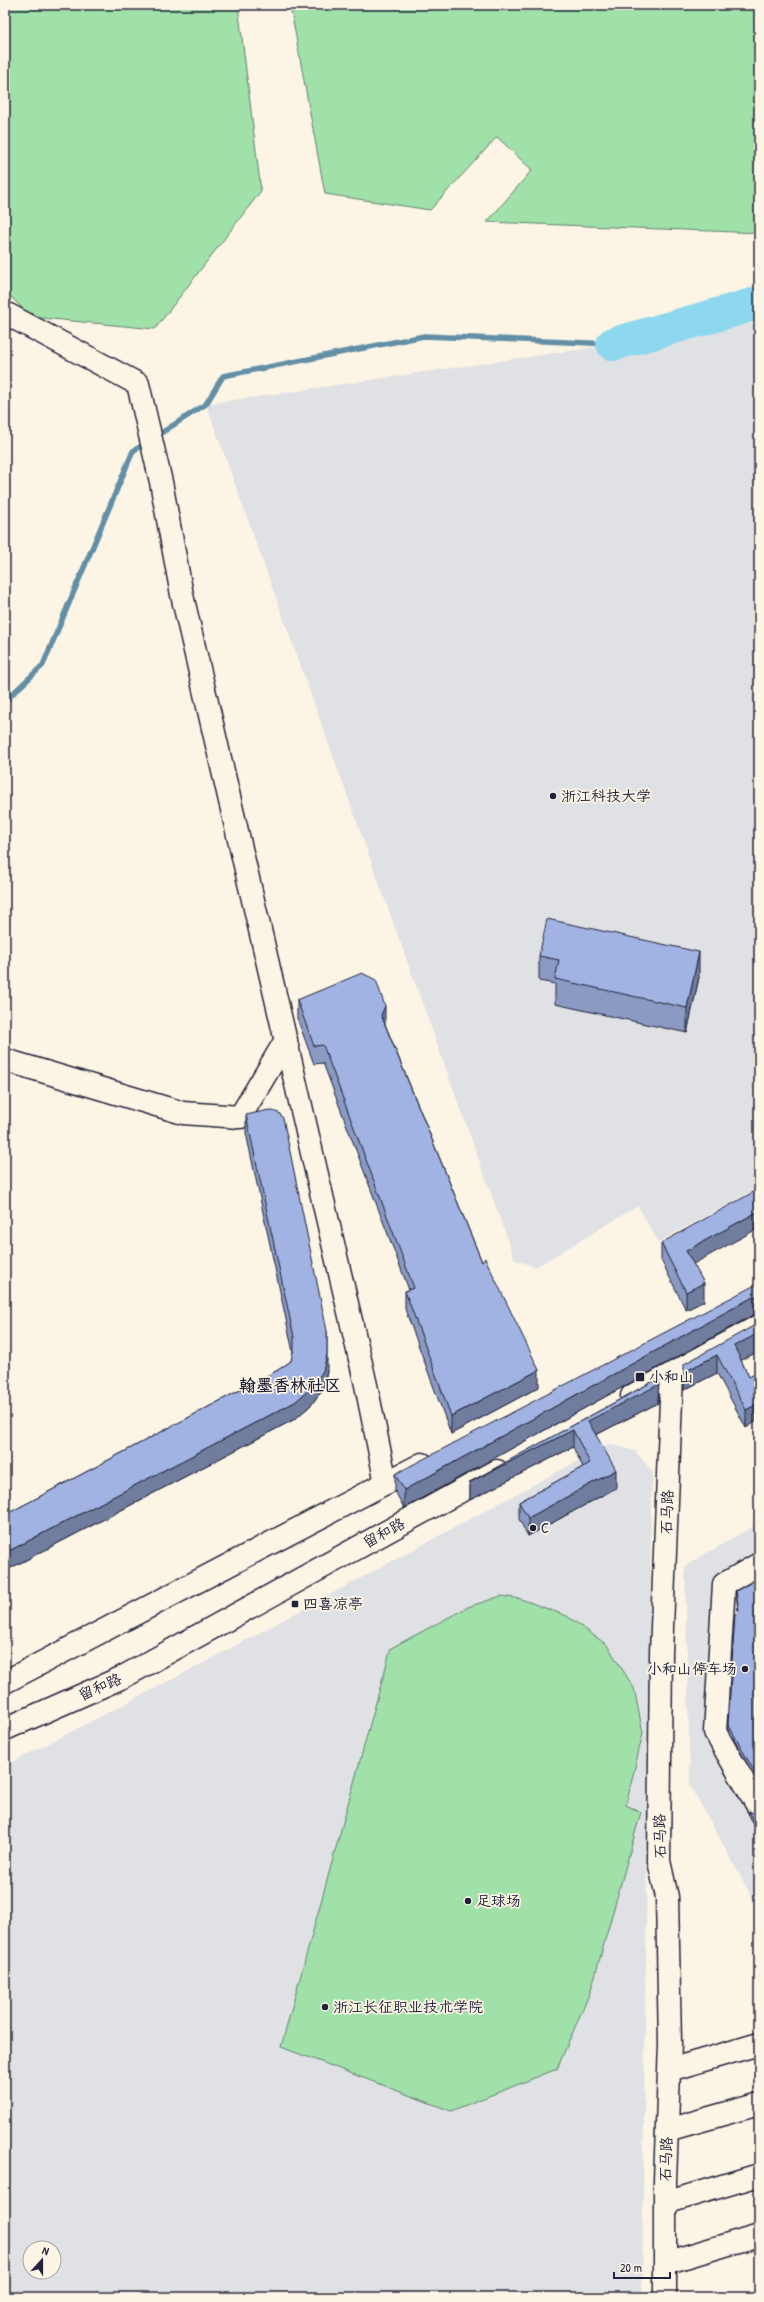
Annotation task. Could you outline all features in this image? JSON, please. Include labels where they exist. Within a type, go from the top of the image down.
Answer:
[{"type":"street","points":[[5,312],[138,384],[161,482],[182,595],[286,1040],[386,1483]]},
{"type":"street","points":[[5,1060],[183,1113],[240,1117],[286,1040]]},
{"type":"street","points":[[616,1405],[759,1326]]},
{"type":"street","name":"石马路","points":[[665,2297],[665,2203],[669,2070],[667,1897],[659,1860],[661,1653],[672,1374]]},
{"type":"street","points":[[5,1682],[443,1453]]},
{"type":"street","name":"留和路","points":[[5,1729],[123,1677],[511,1463]]},
{"type":"street","points":[[759,1564],[724,1584],[714,1732],[759,1808]]},
{"type":"street","points":[[669,2070],[759,2044]]},
{"type":"street","points":[[667,2130],[759,2104]]},
{"type":"street","points":[[665,2203],[759,2175]]},
{"type":"street","points":[[665,2263],[759,2235]]},
{"type":"shaded area","name":"浙江科技大学","points":[[759,323],[759,1188],[658,1242],[638,1206],[536,1267],[515,1260],[206,404]]},
{"type":"shaded area","name":"浙江长征职业技术学院","points":[[609,1444],[635,1451],[653,1472],[651,1505],[642,2297],[5,2297],[5,1766],[196,1667]]},
{"type":"shaded area","name":"小和山停车场","points":[[759,1523],[759,1910],[690,1785],[685,1566]]},
{"type":"green space","points":[[5,5],[238,5],[261,191],[155,329],[31,317],[5,291]]},
{"type":"green space","points":[[290,5],[759,5],[759,233],[487,222],[532,170],[497,137],[430,210],[325,194]]},
{"type":"green space","name":"足球场","points":[[501,1596],[521,1599],[567,1616],[607,1645],[634,1688],[643,1733],[626,1805],[641,1812],[591,1990],[557,2069],[451,2111],[281,2047],[391,1648],[468,1607]]},
{"type":"building","points":[[547,919],[699,952],[687,1008],[555,979],[559,960],[539,956]]},
{"type":"building","points":[[362,973],[376,980],[385,1006],[381,1015],[482,1262],[485,1258],[539,1370],[451,1416],[405,1291],[414,1288],[323,1045],[314,1046],[297,1000]]},
{"type":"building","points":[[269,1110],[279,1113],[283,1118],[327,1331],[327,1354],[323,1371],[311,1388],[295,1402],[5,1553],[5,1515],[278,1370],[291,1361],[294,1348],[294,1337],[246,1115]]},
{"type":"building","points":[[759,1189],[759,1211],[686,1251],[704,1283],[686,1292],[661,1243]]},
{"type":"building","points":[[759,1283],[759,1296],[753,1297],[404,1490],[395,1474]]},
{"type":"building","points":[[759,1323],[759,1333],[734,1346],[749,1377],[759,1371],[759,1403],[746,1410],[717,1355],[684,1372],[684,1364]]},
{"type":"building","points":[[659,1378],[658,1385],[588,1421],[616,1470],[528,1518],[519,1502],[590,1463],[573,1430],[470,1482]]},
{"type":"building","name":"小和山停车场","points":[[759,1578],[759,1780],[728,1724],[735,1615],[739,1611],[736,1591]]},
{"type":"building","points":[[749,1811],[759,1816],[759,1830]]},
{"type":"waterway","points":[[613,344],[759,303]]},
{"type":"waterway","points":[[155,437],[206,404],[223,376],[424,336],[613,344]]},
{"type":"waterway","points":[[5,701],[43,665],[133,451],[148,442]]},
{"type":"place","name":"浙江科技大学","points":[[553,796]]},
{"type":"place","name":"小和山","points":[[640,1377]]},
{"type":"place","name":"C","points":[[533,1528]]},
{"type":"place","name":"四喜凉亭","points":[[295,1604]]},
{"type":"place","name":"小和山停车场","points":[[745,1669]]},
{"type":"place","name":"足球场","points":[[468,1901]]},
{"type":"place","name":"浙江长征职业技术学院","points":[[325,2007]]},
{"type":"district","name":"翰墨香林社区","points":[[290,1385]]}]
